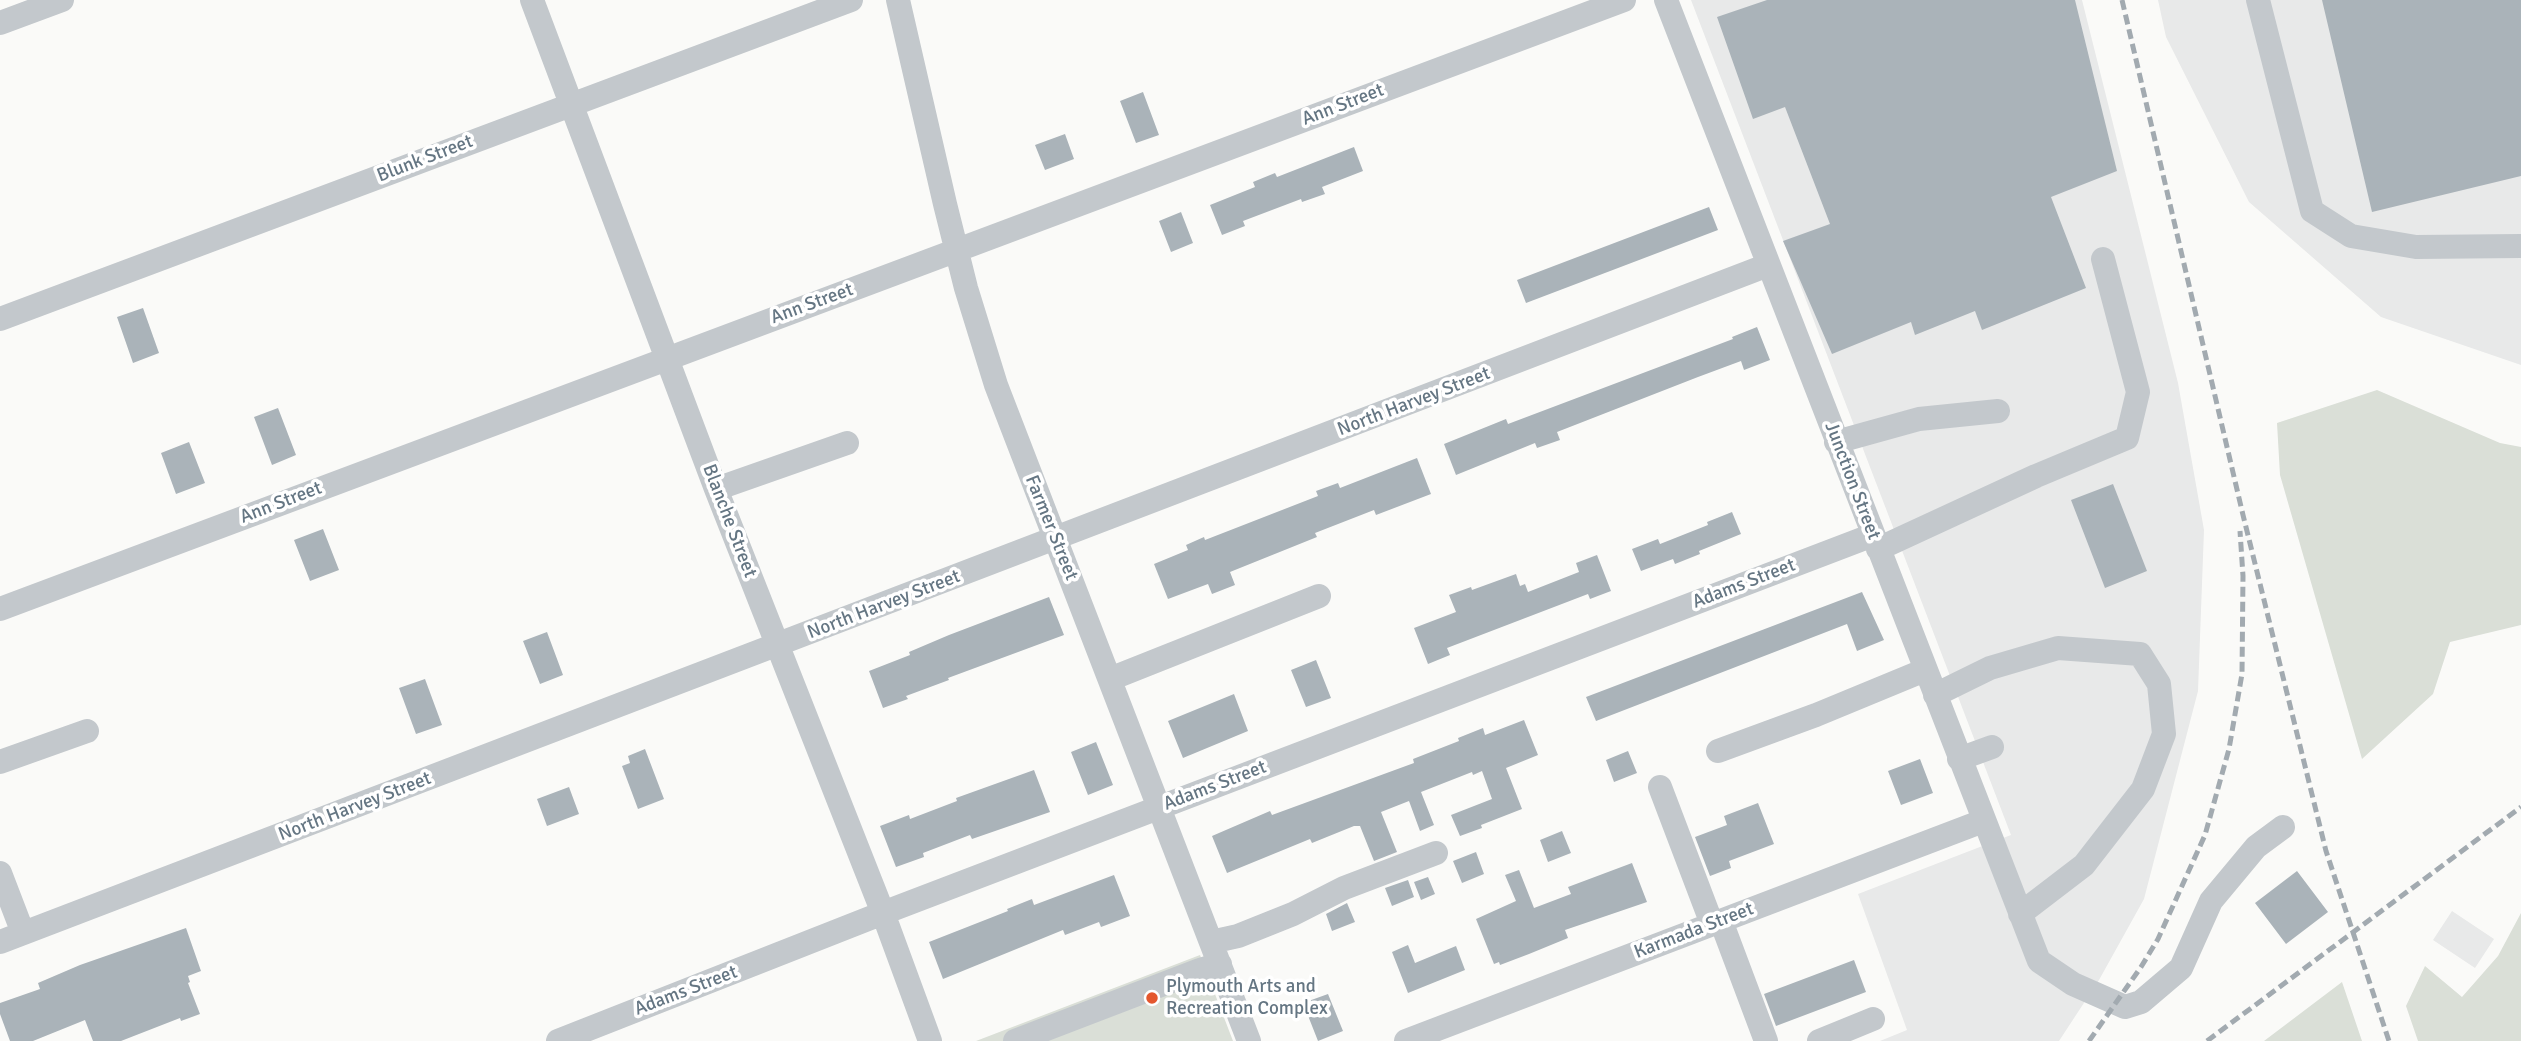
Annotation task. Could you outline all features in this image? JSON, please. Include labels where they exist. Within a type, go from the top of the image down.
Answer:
[{"type":"street","points":[[0,23],[62,0]]},
{"type":"street","name":"Blanche Street","points":[[532,0],[716,489],[883,913],[930,1041]]},
{"type":"street","name":"Blunk Street","points":[[0,319],[851,0]]},
{"type":"street","name":"Farmer Street","points":[[898,0],[957,250],[1002,404],[1250,1041]]},
{"type":"street","name":"Ann Street","points":[[0,609],[1624,0]]},
{"type":"street","name":"Junction Street","points":[[1666,0],[2039,961],[2073,984],[2125,1007],[2141,1002],[2181,968],[2211,901],[2256,847],[2283,827]]},
{"type":"street","points":[[2258,0],[2312,211],[2351,236],[2416,247],[2521,246]]},
{"type":"street","name":"Adams Street","points":[[558,1041],[1159,808],[1875,542],[2127,438],[2138,392],[2104,258]]},
{"type":"street","name":"North Harvey Street","points":[[11,938],[1768,265]]},
{"type":"street","points":[[1836,442],[1919,419],[1998,411]]},
{"type":"street","points":[[716,489],[847,443]]},
{"type":"street","points":[[1110,679],[1319,596]]},
{"type":"street","points":[[1935,695],[1990,668],[2058,648],[2140,654],[2159,684],[2164,734],[2143,789],[2084,865],[2020,914]]},
{"type":"street","points":[[1718,751],[1816,715],[1924,670]]},
{"type":"street","points":[[0,762],[87,731]]},
{"type":"street","points":[[1959,758],[1992,747]]},
{"type":"street","points":[[1660,787],[1766,1041]]},
{"type":"street","name":"Karmada Street","points":[[1406,1041],[1983,821]]},
{"type":"street","points":[[1015,1041],[1216,953],[1238,936],[1293,914],[1344,888],[1436,853]]},
{"type":"street","points":[[0,873],[11,938]]},
{"type":"street","points":[[1819,1041],[1873,1018]]},
{"type":"shaded area","points":[[1691,0],[2082,0],[2178,383],[2204,530],[2198,691],[2144,899],[2099,980],[2059,1041],[1880,1041],[1907,1030],[1858,894],[2011,835]]},
{"type":"shaded area","points":[[2158,0],[2521,0],[2521,365],[2381,317],[2249,202],[2166,37]]},
{"type":"shaded area","points":[[2377,390],[2500,443],[2521,447],[2521,625],[2450,642],[2433,694],[2362,759],[2280,475],[2277,423]]},
{"type":"shaded area","points":[[2452,911],[2494,939],[2475,968],[2433,940]]},
{"type":"shaded area","points":[[2521,913],[2521,1041],[2418,1041],[2406,1006],[2425,966],[2462,997],[2498,956]]},
{"type":"shaded area","name":"Plymouth Arts and Recreation Complex","points":[[1200,955],[1233,1041],[976,1041]]},
{"type":"shaded area","points":[[2342,982],[2362,1041],[2264,1041]]},
{"type":"building","points":[[1767,0],[2075,0],[2117,171],[2051,197],[2086,288],[1982,330],[1975,311],[1915,335],[1911,322],[1832,354],[1783,241],[1830,224],[1785,107],[1753,119],[1717,17]]},
{"type":"building","points":[[2322,0],[2521,0],[2521,176],[2372,212]]},
{"type":"building","points":[[1143,92],[1159,135],[1136,143],[1120,101]]},
{"type":"building","points":[[1065,134],[1074,159],[1045,170],[1035,145]]},
{"type":"building","points":[[1354,147],[1363,171],[1322,187],[1325,194],[1302,202],[1301,199],[1243,221],[1245,226],[1222,235],[1210,205],[1255,187],[1253,182],[1275,173],[1277,177]]},
{"type":"building","points":[[1709,207],[1718,230],[1526,303],[1517,280]]},
{"type":"building","points":[[1181,212],[1193,243],[1171,252],[1159,221]]},
{"type":"building","points":[[143,308],[159,353],[133,363],[117,317]]},
{"type":"building","points":[[1757,327],[1770,360],[1744,370],[1741,361],[1557,432],[1560,440],[1537,448],[1535,443],[1456,475],[1444,444],[1506,419],[1508,424],[1733,339],[1732,337]]},
{"type":"building","points":[[278,408],[296,455],[272,465],[254,417]]},
{"type":"building","points":[[189,442],[205,483],[176,494],[161,453]]},
{"type":"building","points":[[1417,458],[1431,494],[1376,515],[1374,510],[1315,533],[1317,537],[1230,572],[1235,585],[1212,594],[1208,584],[1168,599],[1154,564],[1188,550],[1186,545],[1318,496],[1316,491],[1338,483],[1340,488]]},
{"type":"building","points":[[2113,484],[2147,571],[2105,588],[2071,500]]},
{"type":"building","points":[[1732,512],[1741,534],[1675,564],[1673,559],[1641,571],[1632,549],[1658,539],[1660,544],[1708,525],[1707,522]]},
{"type":"building","points":[[323,529],[339,570],[310,581],[294,540]]},
{"type":"building","points":[[1597,555],[1611,591],[1590,599],[1588,594],[1447,648],[1450,655],[1428,664],[1414,628],[1456,612],[1449,595],[1471,587],[1472,590],[1516,574],[1520,586],[1525,584],[1528,592],[1579,572],[1576,563]]},
{"type":"building","points":[[1862,592],[1884,640],[1857,651],[1847,624],[1596,721],[1586,697]]},
{"type":"building","points":[[1049,597],[1064,635],[948,678],[949,680],[906,696],[908,699],[883,708],[869,671],[910,655],[909,652],[949,635]]},
{"type":"building","points":[[547,632],[563,675],[540,684],[523,641]]},
{"type":"building","points":[[1316,660],[1331,698],[1306,707],[1291,670]]},
{"type":"building","points":[[425,679],[442,725],[416,734],[399,688]]},
{"type":"building","points":[[1234,694],[1248,731],[1183,758],[1168,721]]},
{"type":"building","points":[[1524,720],[1538,755],[1506,768],[1522,809],[1460,836],[1451,815],[1492,799],[1482,771],[1473,775],[1472,772],[1421,792],[1434,825],[1420,831],[1409,801],[1381,812],[1397,852],[1374,861],[1360,826],[1354,826],[1312,843],[1310,839],[1227,873],[1212,836],[1270,811],[1272,815],[1414,763],[1413,759],[1459,741],[1458,738],[1483,728],[1485,735]]},
{"type":"building","points":[[1096,742],[1113,785],[1088,795],[1071,752]]},
{"type":"building","points":[[645,749],[664,799],[638,809],[622,766],[630,763],[628,756]]},
{"type":"building","points":[[1628,751],[1637,773],[1614,782],[1606,760]]},
{"type":"building","points":[[1920,759],[1933,793],[1901,805],[1888,771]]},
{"type":"building","points":[[1034,770],[1050,812],[972,839],[970,835],[923,853],[924,857],[896,867],[880,826],[909,815],[910,819],[957,801],[956,798]]},
{"type":"building","points":[[569,787],[579,814],[547,826],[537,799]]},
{"type":"building","points":[[1758,803],[1774,844],[1729,861],[1731,868],[1710,876],[1695,837],[1727,825],[1724,816]]},
{"type":"building","points":[[1562,831],[1571,853],[1548,862],[1540,840]]},
{"type":"building","points":[[1476,852],[1484,874],[1462,883],[1453,861]]},
{"type":"building","points":[[1632,863],[1647,902],[1565,930],[1568,938],[1500,965],[1499,962],[1494,964],[1476,919],[1516,901],[1505,875],[1519,870],[1534,908],[1571,894],[1568,887]]},
{"type":"building","points":[[2297,871],[2328,912],[2286,944],[2255,903]]},
{"type":"building","points":[[1114,875],[1130,916],[1101,927],[1099,922],[1065,935],[1063,930],[943,979],[929,942],[1032,899],[1034,905]]},
{"type":"building","points":[[1428,877],[1435,894],[1421,900],[1414,882]]},
{"type":"building","points":[[1408,880],[1414,897],[1392,906],[1385,888]]},
{"type":"building","points":[[1347,903],[1355,922],[1332,931],[1326,914]]},
{"type":"building","points":[[186,928],[201,971],[188,976],[188,983],[200,1014],[181,1021],[180,1018],[121,1041],[93,1041],[85,1020],[33,1041],[10,1041],[0,1014],[0,1003],[40,989],[38,983],[80,965]]},
{"type":"building","points":[[1408,945],[1415,963],[1456,946],[1465,970],[1408,993],[1392,952]]},
{"type":"building","points":[[1854,960],[1866,992],[1776,1026],[1764,994]]},
{"type":"building","points":[[1328,994],[1343,1031],[1318,1041],[1303,1003]]},
{"type":"railway","points":[[2122,0],[2243,515],[2326,851],[2389,1041]]},
{"type":"railway","points":[[2089,1041],[2158,939],[2205,835],[2229,749],[2242,674],[2243,576],[2240,531]]},
{"type":"railway","points":[[2207,1041],[2521,807]]},
{"type":"place","name":"Plymouth Arts and Recreation Complex","points":[[1152,998]]}]
